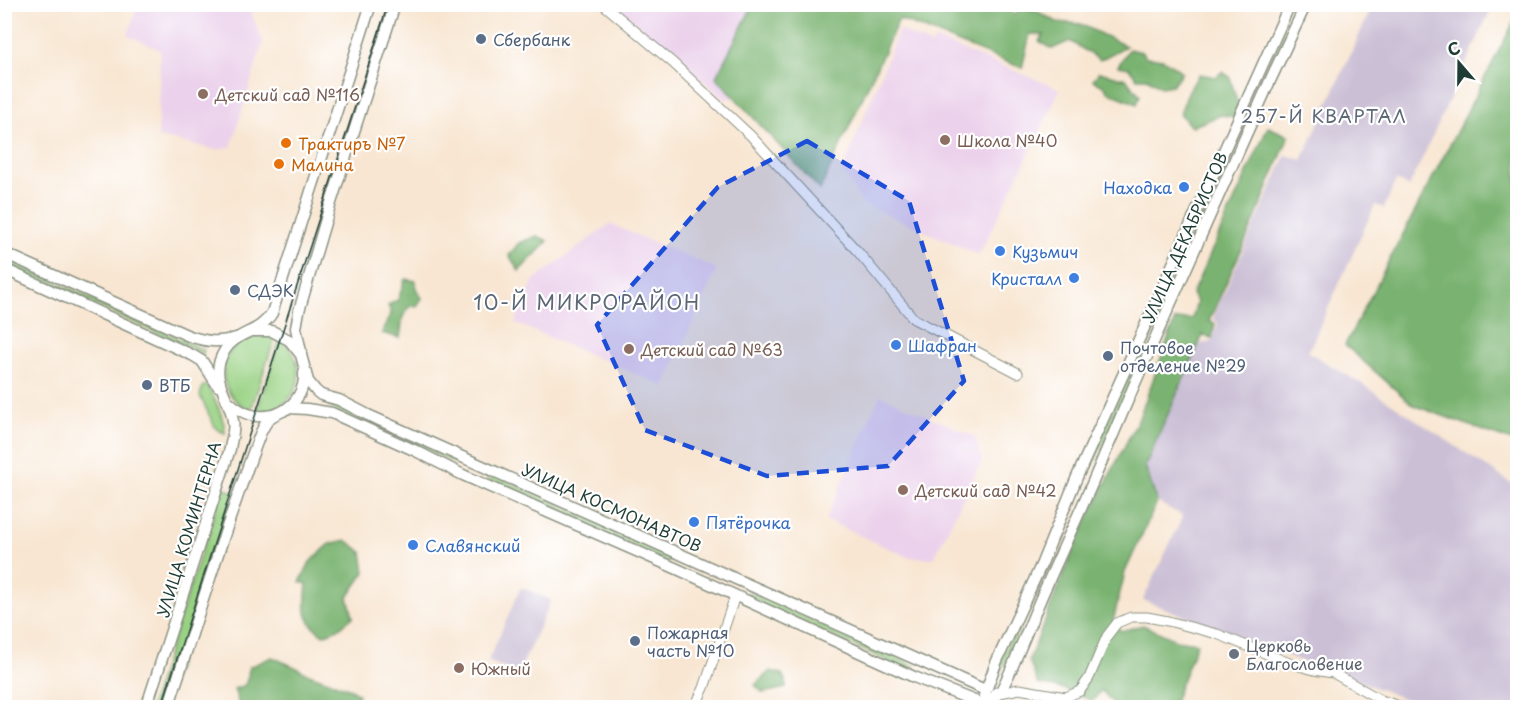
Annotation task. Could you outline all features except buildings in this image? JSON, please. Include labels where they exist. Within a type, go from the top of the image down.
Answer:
[{"type":"street","points":[[4,253],[207,342],[237,338],[261,326],[272,314],[371,4]]},
{"type":"street","points":[[4,269],[197,358],[205,365],[228,401],[244,413],[259,417],[274,415],[288,408],[294,403],[304,381],[304,364],[296,333],[298,311],[395,4]]},
{"type":"street","points":[[603,4],[673,63],[751,136],[859,253],[914,320],[1018,373]]},
{"type":"street","name":"УЛИЦА ДЕКАБРИСТОВ","points":[[981,706],[996,663],[1042,563],[1077,477],[1290,4]]},
{"type":"street","name":"УЛИЦА ДЕКАБРИСТОВ","points":[[1000,693],[1136,381],[1306,4]]},
{"type":"street","points":[[1239,117],[1252,123]]},
{"type":"street","name":"УЛИЦА КОСМОНАВТОВ","points":[[253,331],[272,332],[289,340],[301,355],[308,381],[321,395],[339,400],[985,690]]},
{"type":"street","name":"УЛИЦА КОМИНТЕРНА","points":[[146,708],[230,449],[233,419],[228,402],[222,393],[218,368],[224,351],[237,338]]},
{"type":"street","name":"УЛИЦА КОСМОНАВТОВ","points":[[288,408],[332,413],[463,475],[981,706]]},
{"type":"street","points":[[168,708],[254,451],[262,430],[274,415]]},
{"type":"street","points":[[463,475],[471,460]]},
{"type":"street","points":[[1077,477],[1092,484]]},
{"type":"street","points":[[694,708],[704,688],[735,596]]},
{"type":"street","points":[[981,706],[1000,693],[1019,689],[1066,697],[1080,691],[1089,678],[1107,636],[1117,622],[1131,616],[1168,621],[1217,634],[1292,663],[1333,673],[1381,700],[1405,708]]},
{"type":"street","points":[[914,677],[921,662]]},
{"type":"street","points":[[985,690],[1000,693]]},
{"type":"highlighted area","points":[[807,141],[909,201],[964,381],[888,466],[767,476],[645,430],[597,325],[718,187]]},
{"type":"shaded area","name":"Детский сад №116","points":[[138,5],[248,5],[263,42],[231,147],[217,150],[158,137],[160,50],[128,35]]},
{"type":"shaded area","points":[[615,5],[803,5],[761,86],[725,100]]},
{"type":"shaded area","points":[[1373,5],[1493,5],[1409,187],[1396,180],[1384,208],[1375,205],[1308,352],[1362,384],[1517,487],[1517,707],[1426,707],[1354,679],[1342,672],[1319,668],[1143,600],[1183,516],[1157,502],[1145,466],[1200,344],[1210,342],[1213,338],[1218,324],[1213,318],[1286,155],[1302,160]]},
{"type":"shaded area","name":"Школа №40","points":[[899,30],[932,45],[935,39],[1060,89],[979,255],[863,204],[842,171]]},
{"type":"shaded area","points":[[610,224],[717,269],[664,386],[515,323],[534,280]]},
{"type":"shaded area","name":"Детский сад №42","points":[[880,395],[975,437],[982,460],[934,558],[908,557],[826,520]]},
{"type":"shaded area","points":[[521,587],[551,600],[518,674],[488,661]]},
{"type":"green space","points":[[1005,4],[1014,15],[1025,5],[1057,22],[1080,24],[1126,46],[1100,60],[1070,41],[1052,49],[1039,41],[1044,35],[1030,34],[1022,68],[899,19],[820,190],[716,77],[753,5]]},
{"type":"green space","points":[[1295,5],[1299,5],[1251,113],[1247,111]]},
{"type":"green space","points":[[1517,16],[1517,443],[1413,405],[1345,345]]},
{"type":"green space","points":[[1129,49],[1142,52],[1146,57],[1163,59],[1182,72],[1172,85],[1161,87],[1147,78],[1137,78],[1129,68],[1118,66]]},
{"type":"green space","points":[[1099,72],[1126,79],[1140,95],[1137,104],[1108,92],[1105,87],[1093,80]]},
{"type":"green space","points":[[1222,72],[1230,77],[1238,105],[1235,117],[1221,115],[1191,127],[1180,113],[1188,92],[1199,74],[1216,77]]},
{"type":"green space","points":[[1240,126],[1244,129],[1090,473],[1086,471]]},
{"type":"green space","points":[[1268,127],[1289,136],[1209,321],[1215,324],[1212,338],[1203,335],[1145,466],[1157,502],[1125,572],[1113,621],[1121,631],[1143,625],[1176,640],[1197,643],[1172,707],[1115,707],[1101,690],[1093,701],[1064,689],[1038,684],[1029,660],[1077,541],[1139,418],[1175,320],[1192,319],[1197,302],[1192,294]]},
{"type":"green space","points":[[537,236],[548,241],[519,271],[509,255],[519,243]]},
{"type":"green space","points":[[5,259],[204,350],[203,354],[5,264]]},
{"type":"green space","points":[[405,279],[416,281],[416,289],[422,298],[417,306],[410,306],[403,316],[400,338],[382,333],[391,313],[388,305],[398,300]]},
{"type":"green space","points":[[255,335],[275,338],[251,410],[230,394],[223,371],[232,349],[241,341]]},
{"type":"green space","points":[[280,339],[290,349],[296,361],[299,373],[297,385],[292,395],[283,404],[272,409],[257,411]]},
{"type":"green space","points":[[207,385],[221,414],[225,433],[215,427],[200,396],[203,386]]},
{"type":"green space","points":[[331,403],[455,458],[455,463],[329,407]]},
{"type":"green space","points":[[481,469],[671,557],[668,562],[478,474]]},
{"type":"green space","points":[[1079,486],[1083,487],[1000,673],[996,671]]},
{"type":"green space","points":[[223,487],[234,493],[164,707],[150,708]]},
{"type":"green space","points":[[346,540],[362,552],[365,572],[348,597],[353,617],[338,629],[323,635],[308,618],[305,606],[307,584],[300,582],[310,562],[330,544]]},
{"type":"green space","points":[[748,592],[915,666],[912,672],[747,597]]},
{"type":"green space","points":[[272,657],[306,673],[351,689],[358,694],[357,707],[235,707],[239,704],[234,689],[245,685],[249,667]]},
{"type":"green space","points":[[770,671],[782,674],[786,688],[763,693],[755,685]]},
{"type":"tram line","points":[[161,708],[388,4]]},
{"type":"place","name":"Сбербанк","points":[[481,39]]},
{"type":"place","name":"Детский сад №116","points":[[203,94]]},
{"type":"place","name":"Школа №40","points":[[945,140]]},
{"type":"place","name":"Трактиръ №7","points":[[286,143]]},
{"type":"place","name":"Малина","points":[[279,164]]},
{"type":"place","name":"Находка","points":[[1184,187]]},
{"type":"place","name":"Кузьмич","points":[[1000,251]]},
{"type":"place","name":"Кристалл","points":[[1074,278]]},
{"type":"place","name":"СДЭК","points":[[235,290]]},
{"type":"place","name":"Шафран","points":[[896,345]]},
{"type":"place","name":"Детский сад №63","points":[[629,349]]},
{"type":"place","name":"Почтовое отделение №29","points":[[1108,356]]},
{"type":"place","name":"ВТБ","points":[[147,385]]},
{"type":"place","name":"Детский сад №42","points":[[903,490]]},
{"type":"place","name":"Пятёрочка","points":[[694,522]]},
{"type":"place","name":"Славянский","points":[[413,545]]},
{"type":"place","name":"Пожарная часть №10","points":[[635,641]]},
{"type":"place","name":"Церковь Благословение","points":[[1234,654]]},
{"type":"place","name":"Южный","points":[[459,668]]},
{"type":"district","name":"257-Й КВАРТАЛ","points":[[1324,115]]},
{"type":"district","name":"10-Й МИКРОРАЙОН","points":[[587,302]]}]
